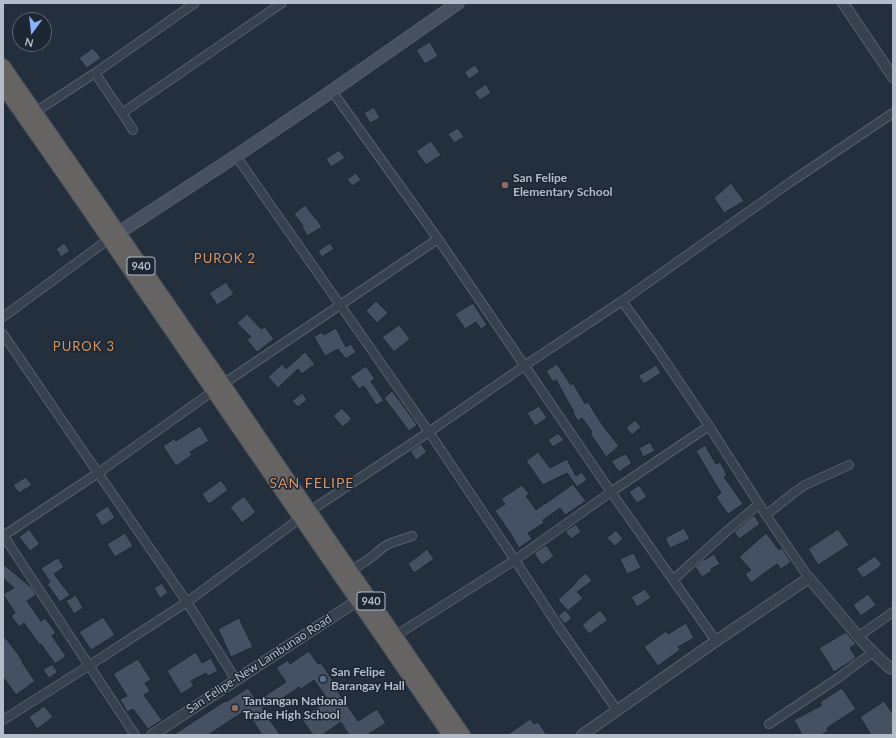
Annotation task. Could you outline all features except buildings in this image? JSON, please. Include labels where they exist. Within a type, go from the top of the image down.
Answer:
[{"type":"highway","name":"940","points":[[3,66],[35,112],[114,236]]},
{"type":"highway","name":"940","points":[[3,86],[114,236],[362,597],[450,735]]},
{"type":"highway","name":"940","points":[[305,514],[350,570],[362,597],[395,636],[463,735]]},
{"type":"main road","points":[[114,236],[332,91],[458,3]]},
{"type":"street","points":[[35,112],[95,73],[195,3]]},
{"type":"street","points":[[122,113],[282,3]]},
{"type":"street","points":[[843,3],[893,77]]},
{"type":"street","points":[[95,73],[132,130]]},
{"type":"street","points":[[332,91],[438,239],[611,492],[716,641]]},
{"type":"street","points":[[3,720],[187,602],[305,514],[622,301],[893,112]]},
{"type":"street","points":[[236,156],[428,432],[560,629],[617,710]]},
{"type":"street","points":[[3,317],[114,236]]},
{"type":"street","points":[[136,735],[3,536],[98,473],[218,387],[438,239]]},
{"type":"street","points":[[622,301],[659,352],[709,426],[766,515],[809,578],[873,652],[892,670]]},
{"type":"street","points":[[3,334],[187,602],[236,680]]},
{"type":"street","points":[[395,636],[515,560],[611,492],[709,426]]},
{"type":"street","points":[[766,515],[805,485],[849,465]]},
{"type":"street","points":[[673,580],[759,504]]},
{"type":"street","points":[[350,570],[369,559],[385,546],[412,536]]},
{"type":"street","points":[[582,735],[809,578]]},
{"type":"street","name":"San Felipe-New Lambunao Road","points":[[152,735],[362,597]]},
{"type":"street","points":[[859,636],[893,612]]},
{"type":"street","points":[[769,724],[838,678],[873,652]]},
{"type":"place","name":"San Felipe Elementary School","points":[[505,185]]},
{"type":"place","name":"San Felipe Barangay Hall","points":[[323,679]]},
{"type":"place","name":"Tantangan National Trade High School","points":[[235,708]]},
{"type":"district","name":"PUROK 2","points":[[225,259]]},
{"type":"district","name":"PUROK 3","points":[[84,347]]},
{"type":"district","name":"SAN FELIPE","points":[[312,483]]}]
